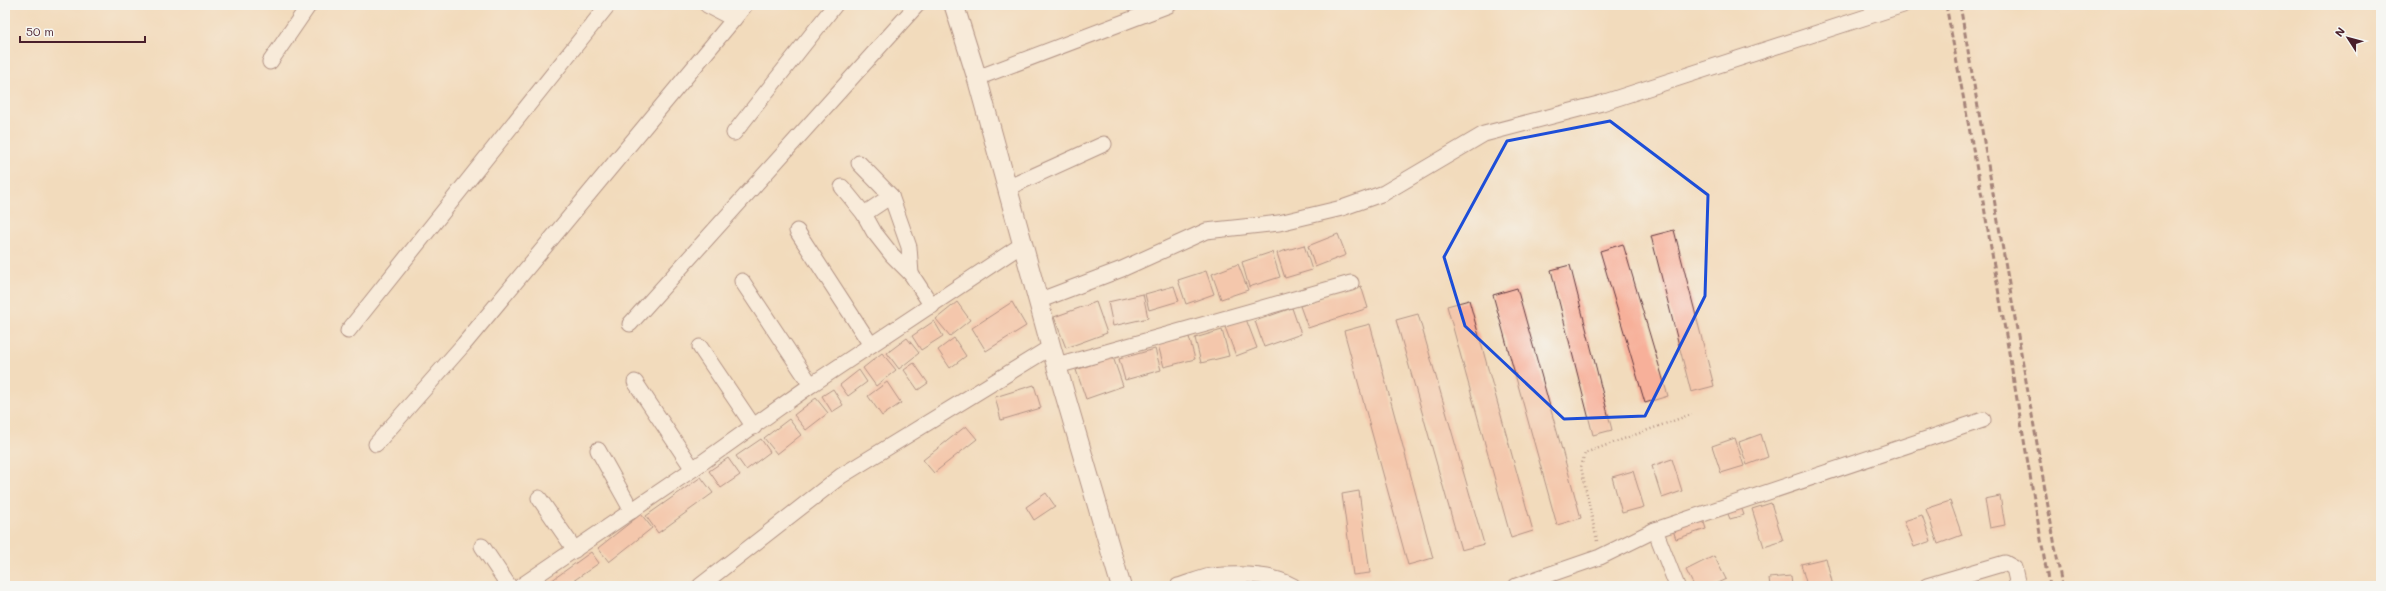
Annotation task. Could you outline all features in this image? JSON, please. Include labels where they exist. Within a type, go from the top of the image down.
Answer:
[{"type":"street","points":[[270,62],[309,5]]},
{"type":"street","points":[[348,331],[608,5]]},
{"type":"street","points":[[707,5],[734,19]]},
{"type":"street","points":[[376,444],[464,344],[746,5]]},
{"type":"street","points":[[734,133],[835,5]]},
{"type":"street","points":[[630,324],[917,5]]},
{"type":"street","points":[[954,5],[977,78],[1038,301],[1121,586]]},
{"type":"street","points":[[977,78],[1169,5]]},
{"type":"street","points":[[1038,301],[1129,266],[1206,231],[1279,223],[1342,208],[1384,193],[1484,134],[1602,103],[1903,5]]},
{"type":"street","points":[[1007,188],[1104,144]]},
{"type":"street","points":[[859,163],[890,196],[909,247],[911,274]]},
{"type":"street","points":[[842,187],[864,214],[874,232],[887,249],[911,274],[932,306]]},
{"type":"street","points":[[864,214],[890,196]]},
{"type":"street","points":[[798,231],[871,345]]},
{"type":"street","points":[[521,586],[754,427],[811,385],[932,306],[1023,244]]},
{"type":"street","points":[[742,281],[811,385]]},
{"type":"street","points":[[1057,366],[1351,284]]},
{"type":"street","points":[[700,586],[841,476],[1051,346]]},
{"type":"street","points":[[700,347],[754,427]]},
{"type":"street","points":[[635,382],[693,469]]},
{"type":"street","points":[[1516,586],[1600,557],[1655,530],[1983,420]]},
{"type":"street","points":[[598,450],[632,511]]},
{"type":"street","points":[[539,498],[575,550]]},
{"type":"street","points":[[1655,530],[1677,586]]},
{"type":"street","points":[[482,546],[509,586]]},
{"type":"street","points":[[1927,586],[2005,564],[2014,568],[2018,586]]},
{"type":"street","points":[[1178,586],[1210,576],[1266,576],[1282,580],[1293,586]]},
{"type":"path","points":[[1600,557],[1581,467],[1585,453],[1692,414]]},
{"type":"highlighted area","points":[[1610,121],[1708,195],[1705,296],[1645,416],[1564,419],[1465,326],[1444,257],[1507,141]]},
{"type":"building","points":[[1674,230],[1714,386],[1691,392],[1651,236]]},
{"type":"building","points":[[1338,234],[1346,255],[1315,267],[1308,246]]},
{"type":"building","points":[[1623,244],[1668,396],[1645,403],[1600,251]]},
{"type":"building","points":[[1304,245],[1312,270],[1285,278],[1277,253]]},
{"type":"building","points":[[1272,252],[1280,277],[1249,287],[1242,262]]},
{"type":"building","points":[[1238,264],[1248,290],[1221,299],[1212,274]]},
{"type":"building","points":[[1570,265],[1612,430],[1593,435],[1551,270]]},
{"type":"building","points":[[1206,271],[1214,294],[1186,304],[1178,280]]},
{"type":"building","points":[[1174,286],[1179,301],[1149,310],[1145,294]]},
{"type":"building","points":[[1361,286],[1368,308],[1308,328],[1300,306]]},
{"type":"building","points":[[1517,288],[1581,518],[1557,525],[1493,295]]},
{"type":"building","points":[[1143,294],[1148,318],[1113,326],[1108,302]]},
{"type":"building","points":[[1469,300],[1533,531],[1511,538],[1447,306]]},
{"type":"building","points":[[957,302],[970,320],[950,336],[936,319]]},
{"type":"building","points":[[1012,302],[1026,326],[986,351],[972,328]]},
{"type":"building","points":[[1096,302],[1107,333],[1066,348],[1054,317]]},
{"type":"building","points":[[1292,308],[1301,334],[1264,347],[1255,321]]},
{"type":"building","points":[[1418,314],[1484,544],[1461,550],[1396,320]]},
{"type":"building","points":[[1246,319],[1257,348],[1236,356],[1225,327]]},
{"type":"building","points":[[934,321],[943,336],[921,350],[912,336]]},
{"type":"building","points":[[1370,324],[1433,558],[1408,565],[1344,331]]},
{"type":"building","points":[[1222,330],[1229,356],[1201,363],[1195,338]]},
{"type":"building","points":[[1189,337],[1195,359],[1164,367],[1158,345]]},
{"type":"building","points":[[907,338],[919,353],[899,369],[887,353]]},
{"type":"building","points":[[954,338],[966,356],[950,368],[938,350]]},
{"type":"building","points":[[1155,349],[1161,370],[1125,380],[1119,359]]},
{"type":"building","points":[[882,353],[896,370],[876,386],[863,368]]},
{"type":"building","points":[[1113,357],[1123,386],[1086,399],[1076,370]]},
{"type":"building","points":[[914,363],[928,383],[918,390],[904,370]]},
{"type":"building","points":[[859,370],[867,382],[848,396],[840,385]]},
{"type":"building","points":[[887,382],[901,403],[882,416],[868,396]]},
{"type":"building","points":[[1034,385],[1041,408],[1001,420],[995,397]]},
{"type":"building","points":[[833,389],[843,405],[832,412],[822,396]]},
{"type":"building","points":[[816,398],[828,413],[806,430],[794,415]]},
{"type":"building","points":[[789,419],[801,435],[777,454],[764,438]]},
{"type":"building","points":[[966,426],[977,439],[934,473],[923,460]]},
{"type":"building","points":[[1761,434],[1768,457],[1747,465],[1739,442]]},
{"type":"building","points":[[1735,438],[1744,466],[1721,473],[1712,446]]},
{"type":"building","points":[[761,439],[770,452],[746,470],[736,456]]},
{"type":"building","points":[[728,458],[740,475],[721,488],[709,471]]},
{"type":"building","points":[[1672,459],[1682,491],[1662,498],[1652,466]]},
{"type":"building","points":[[1633,471],[1644,507],[1622,513],[1612,477]]},
{"type":"building","points":[[701,477],[713,493],[658,533],[646,516]]},
{"type":"building","points":[[1359,491],[1370,573],[1353,575],[1342,494]]},
{"type":"building","points":[[1046,493],[1055,506],[1034,520],[1026,507]]},
{"type":"building","points":[[2000,496],[2005,525],[1990,528],[1985,499]]},
{"type":"building","points":[[1950,501],[1962,535],[1938,544],[1926,509]]},
{"type":"building","points":[[1771,503],[1783,541],[1764,547],[1752,509]]},
{"type":"building","points":[[1740,504],[1744,515],[1730,519],[1726,509]]},
{"type":"building","points":[[641,514],[652,528],[609,562],[598,548]]},
{"type":"building","points":[[1922,515],[1931,541],[1914,547],[1904,521]]},
{"type":"building","points":[[1702,516],[1706,529],[1676,539],[1672,527]]},
{"type":"building","points":[[591,552],[599,563],[566,586],[544,586]]},
{"type":"building","points":[[1714,556],[1726,579],[1711,586],[1694,586],[1686,570]]},
{"type":"building","points":[[1826,558],[1833,586],[1807,586],[1801,564]]},
{"type":"building","points":[[1791,576],[1792,586],[1770,586],[1769,578]]},
{"type":"building","points":[[1744,582],[1745,586],[1736,586]]},
{"type":"railway","points":[[1946,5],[1984,207],[2049,586]]},
{"type":"railway","points":[[1960,5],[2062,586]]}]
